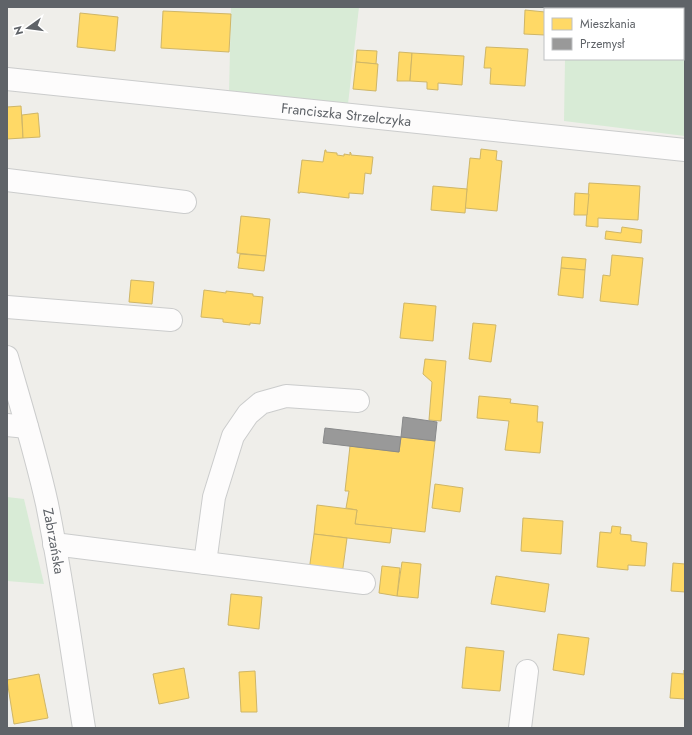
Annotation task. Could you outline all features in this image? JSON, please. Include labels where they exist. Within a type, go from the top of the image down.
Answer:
[{"type":"street","name":"Franciszka Strzelczyka","points":[[7,79],[685,150]]},
{"type":"street","points":[[7,180],[185,202]]},
{"type":"street","points":[[7,308],[171,320]]},
{"type":"street","name":"Zabrzańska","points":[[7,357],[17,426],[46,502],[84,728]]},
{"type":"street","points":[[205,563],[214,497],[233,436],[248,414],[261,402],[286,396],[358,401]]},
{"type":"street","points":[[54,544],[364,583]]},
{"type":"street","points":[[520,728],[527,671]]},
{"type":"green space","points":[[231,7],[359,7],[348,104],[229,92]]},
{"type":"green space","points":[[685,7],[685,136],[564,121],[565,60],[684,60],[684,8],[567,8]]},
{"type":"green space","points":[[7,497],[24,499],[44,584],[7,581]]},
{"type":"building: Mieszkania","points":[[525,10],[544,12],[544,35],[524,34]]},
{"type":"building: Mieszkania","points":[[163,11],[231,14],[229,52],[161,48]]},
{"type":"building: Mieszkania","points":[[80,13],[118,17],[115,51],[77,47]]},
{"type":"building: Mieszkania","points":[[486,47],[528,49],[525,86],[490,84],[491,68],[484,68]]},
{"type":"building: Mieszkania","points":[[357,50],[377,51],[376,64],[356,62]]},
{"type":"building: Mieszkania","points":[[399,52],[412,53],[410,81],[397,81]]},
{"type":"building: Mieszkania","points":[[412,53],[464,56],[462,85],[438,83],[438,90],[427,89],[427,82],[410,81]]},
{"type":"building: Mieszkania","points":[[356,62],[378,64],[376,91],[353,89]]},
{"type":"building: Mieszkania","points":[[21,106],[23,138],[7,139],[7,107]]},
{"type":"building: Mieszkania","points":[[38,113],[40,137],[23,138],[22,115]]},
{"type":"building: Mieszkania","points":[[481,149],[497,151],[496,160],[502,161],[497,211],[465,208],[470,158],[480,159]]},
{"type":"building: Mieszkania","points":[[325,150],[326,152],[337,153],[337,155],[350,155],[350,152],[351,155],[373,157],[371,174],[365,173],[363,194],[349,193],[349,198],[298,193],[302,160],[323,162]]},
{"type":"building: Mieszkania","points":[[589,183],[640,186],[638,220],[598,218],[598,227],[586,226]]},
{"type":"building: Mieszkania","points":[[433,186],[467,189],[465,213],[431,210]]},
{"type":"building: Mieszkania","points":[[575,193],[589,194],[587,215],[574,215]]},
{"type":"building: Mieszkania","points":[[241,216],[270,219],[266,256],[237,253]]},
{"type":"building: Mieszkania","points":[[622,227],[642,230],[641,243],[605,239],[606,231],[621,233]]},
{"type":"building: Mieszkania","points":[[240,254],[266,256],[264,271],[238,268]]},
{"type":"building: Mieszkania","points":[[612,255],[643,258],[638,305],[600,301],[603,275],[610,276]]},
{"type":"building: Mieszkania","points":[[562,257],[586,259],[585,270],[561,268]]},
{"type":"building: Mieszkania","points":[[561,268],[585,270],[583,298],[558,295]]},
{"type":"building: Mieszkania","points":[[131,280],[154,282],[152,304],[129,302]]},
{"type":"building: Mieszkania","points":[[204,290],[226,293],[226,291],[253,294],[253,296],[263,297],[260,324],[250,323],[250,325],[223,322],[223,319],[201,317]]},
{"type":"building: Mieszkania","points":[[404,303],[436,306],[433,341],[400,338]]},
{"type":"building: Mieszkania","points":[[473,323],[496,325],[491,362],[469,359]]},
{"type":"building: Mieszkania","points":[[425,359],[446,361],[441,421],[429,420],[432,382],[423,374]]},
{"type":"building: Mieszkania","points":[[479,396],[511,399],[510,403],[538,406],[537,422],[543,422],[540,453],[505,450],[509,421],[477,418]]},
{"type":"building: Mieszkania","points":[[401,437],[435,441],[425,532],[355,524],[357,510],[346,508],[349,491],[345,491],[350,446],[399,452]]},
{"type":"building: Mieszkania","points":[[435,484],[463,488],[460,512],[432,508]]},
{"type":"building: Mieszkania","points":[[317,505],[357,510],[355,524],[392,528],[390,543],[314,534]]},
{"type":"building: Mieszkania","points":[[523,518],[563,521],[561,554],[521,551]]},
{"type":"building: Mieszkania","points":[[612,526],[621,527],[620,534],[631,535],[631,541],[647,543],[645,566],[628,565],[628,570],[597,567],[600,532],[611,533]]},
{"type":"building: Mieszkania","points":[[314,534],[347,538],[342,575],[309,571]]},
{"type":"building: Mieszkania","points":[[402,562],[421,564],[418,598],[397,596]]},
{"type":"building: Mieszkania","points":[[673,563],[685,564],[685,592],[671,591]]},
{"type":"building: Mieszkania","points":[[382,566],[400,568],[397,596],[379,593]]},
{"type":"building: Mieszkania","points":[[496,576],[549,584],[545,612],[491,604]]},
{"type":"building: Mieszkania","points":[[231,594],[262,597],[259,629],[228,625]]},
{"type":"building: Mieszkania","points":[[558,634],[589,638],[584,675],[553,670]]},
{"type":"building: Mieszkania","points":[[466,647],[504,651],[500,691],[462,688]]},
{"type":"building: Mieszkania","points":[[184,668],[189,698],[159,704],[153,674]]},
{"type":"building: Mieszkania","points":[[684,670],[685,699],[670,698],[672,673],[684,674]]},
{"type":"building: Mieszkania","points":[[255,671],[257,712],[241,712],[239,672]]},
{"type":"building: Mieszkania","points":[[39,674],[48,718],[14,724],[7,680]]},
{"type":"building: Przemysł","points":[[403,417],[437,422],[435,441],[401,437]]},
{"type":"building: Przemysł","points":[[325,428],[401,437],[399,452],[323,443]]}]
